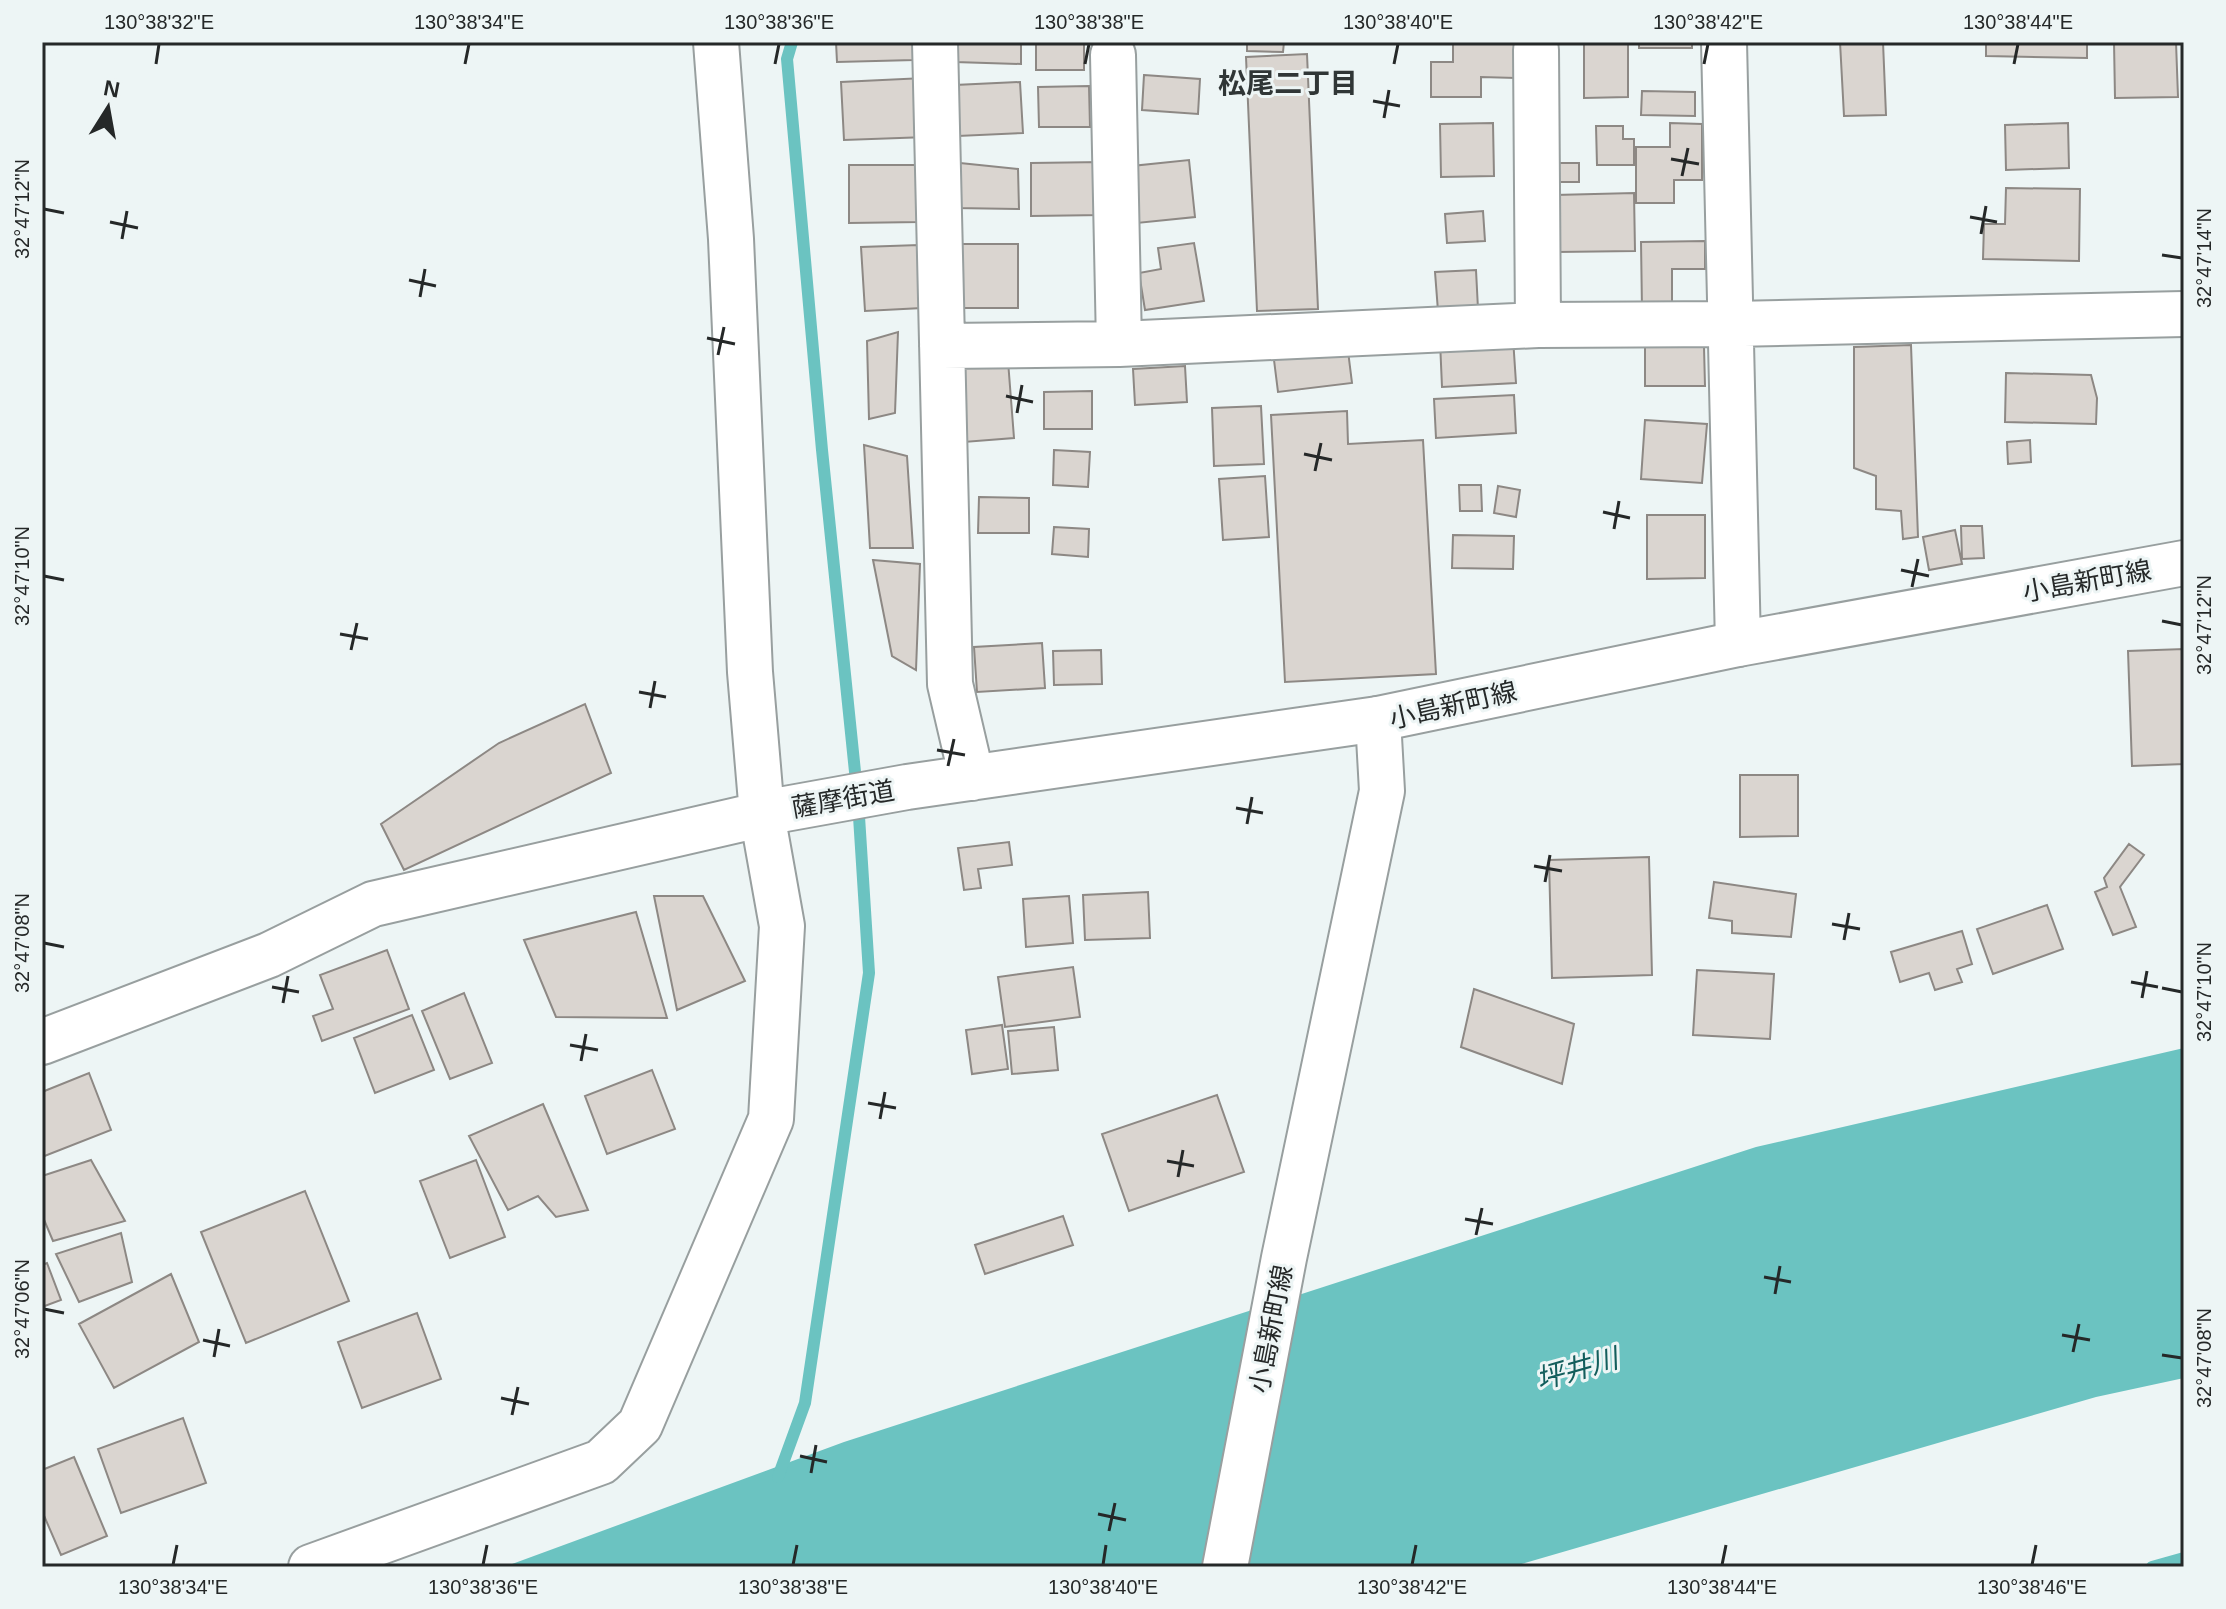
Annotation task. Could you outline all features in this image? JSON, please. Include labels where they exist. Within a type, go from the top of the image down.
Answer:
[{"type":"street","points":[[311,1567],[601,1462],[640,1425],[680,1340],[771,1119],[782,926],[773,811],[750,672],[731,239],[716,42]]},
{"type":"street","points":[[935,42],[950,684],[972,778]]},
{"type":"street","points":[[1724,42],[1738,644]]},
{"type":"street","points":[[1536,50],[1538,325]]},
{"type":"street","points":[[1113,55],[1119,344]]},
{"type":"street","points":[[942,346],[1119,344],[1538,325],[2184,314]]},
{"type":"street","name":"小島新町線","points":[[1225,1567],[1284,1258],[1382,791],[1378,719],[1738,644],[2184,563]]},
{"type":"street","name":"薩摩街道","points":[[42,1042],[269,955],[373,904],[773,811],[916,786],[1378,719]]},
{"type":"water","name":"坪井川","points":[[2184,1048],[2184,1378],[2096,1397],[1511,1567],[504,1567],[844,1442],[1756,1147]]},
{"type":"building","points":[[836,42],[914,42],[914,60],[837,62]]},
{"type":"building","points":[[956,42],[1021,42],[1021,64],[955,62]]},
{"type":"building","points":[[1036,42],[1084,42],[1084,70],[1036,70]]},
{"type":"building","points":[[1247,42],[1284,42],[1283,52],[1247,51]]},
{"type":"building","points":[[1453,42],[1517,42],[1516,78],[1481,77],[1481,97],[1431,97],[1431,62],[1453,62]]},
{"type":"building","points":[[1639,42],[1692,42],[1692,48],[1639,48]]},
{"type":"building","points":[[1840,42],[1883,42],[1886,115],[1844,116]]},
{"type":"building","points":[[1986,42],[2087,42],[2087,58],[1986,56]]},
{"type":"building","points":[[2114,42],[2176,42],[2178,97],[2115,98]]},
{"type":"building","points":[[1584,43],[1628,44],[1628,97],[1584,98]]},
{"type":"building","points":[[1307,54],[1318,309],[1257,311],[1246,57]]},
{"type":"building","points":[[1144,75],[1200,79],[1198,114],[1142,110]]},
{"type":"building","points":[[924,78],[927,137],[844,140],[841,82]]},
{"type":"building","points":[[1020,82],[1023,133],[958,136],[955,85]]},
{"type":"building","points":[[1089,86],[1090,127],[1039,127],[1038,87]]},
{"type":"building","points":[[1642,91],[1695,92],[1695,116],[1641,115]]},
{"type":"building","points":[[1493,123],[1494,176],[1441,177],[1440,124]]},
{"type":"building","points":[[1670,123],[1702,124],[1702,180],[1674,180],[1674,203],[1636,203],[1636,147],[1670,147]]},
{"type":"building","points":[[2068,123],[2069,168],[2006,170],[2005,125]]},
{"type":"building","points":[[1596,126],[1623,126],[1623,139],[1634,139],[1634,165],[1597,165]]},
{"type":"building","points":[[1189,160],[1195,217],[1137,223],[1132,166]]},
{"type":"building","points":[[1103,162],[1103,215],[1031,216],[1031,163]]},
{"type":"building","points":[[960,163],[1018,169],[1019,209],[955,208]]},
{"type":"building","points":[[1559,163],[1579,163],[1579,182],[1559,182]]},
{"type":"building","points":[[849,165],[920,165],[920,222],[849,223]]},
{"type":"building","points":[[2006,188],[2080,189],[2079,261],[1983,259],[1984,224],[2005,224]]},
{"type":"building","points":[[1634,193],[1635,251],[1557,252],[1555,195]]},
{"type":"building","points":[[1483,211],[1485,241],[1447,243],[1445,214]]},
{"type":"building","points":[[1705,241],[1705,269],[1672,269],[1672,309],[1642,309],[1641,242]]},
{"type":"building","points":[[1194,243],[1204,301],[1145,310],[1139,273],[1161,269],[1158,248]]},
{"type":"building","points":[[958,244],[1018,244],[1018,308],[958,308]]},
{"type":"building","points":[[919,245],[922,308],[865,311],[861,247]]},
{"type":"building","points":[[1476,270],[1478,309],[1438,311],[1435,272]]},
{"type":"building","points":[[1345,327],[1352,383],[1278,392],[1271,336]]},
{"type":"building","points":[[898,332],[895,413],[869,419],[867,341]]},
{"type":"building","points":[[1513,338],[1516,383],[1442,387],[1440,341]]},
{"type":"building","points":[[1911,345],[1918,537],[1903,539],[1901,511],[1876,509],[1876,476],[1854,468],[1854,347]]},
{"type":"building","points":[[1645,347],[1704,347],[1705,386],[1645,386]]},
{"type":"building","points":[[1007,348],[1014,438],[964,442],[957,352]]},
{"type":"building","points":[[1185,366],[1187,402],[1135,405],[1133,369]]},
{"type":"building","points":[[2006,373],[2091,375],[2097,398],[2096,424],[2005,422]]},
{"type":"building","points":[[1092,391],[1092,429],[1044,429],[1044,392]]},
{"type":"building","points":[[1514,395],[1516,433],[1436,438],[1434,399]]},
{"type":"building","points":[[1261,406],[1264,464],[1214,466],[1212,408]]},
{"type":"building","points":[[1347,411],[1348,444],[1423,440],[1436,674],[1285,682],[1271,415]]},
{"type":"building","points":[[1645,420],[1707,424],[1702,483],[1641,479]]},
{"type":"building","points":[[2030,440],[2031,462],[2008,464],[2007,442]]},
{"type":"building","points":[[864,445],[907,456],[913,548],[870,548]]},
{"type":"building","points":[[1054,450],[1090,452],[1088,487],[1053,485]]},
{"type":"building","points":[[1265,476],[1269,537],[1223,540],[1219,479]]},
{"type":"building","points":[[1459,485],[1481,485],[1482,511],[1460,511]]},
{"type":"building","points":[[1498,486],[1520,490],[1516,517],[1494,513]]},
{"type":"building","points":[[979,497],[1029,498],[1029,533],[978,533]]},
{"type":"building","points":[[1647,515],[1705,515],[1705,578],[1647,579]]},
{"type":"building","points":[[1961,526],[1982,526],[1984,558],[1962,559]]},
{"type":"building","points":[[1054,527],[1089,529],[1088,557],[1052,554]]},
{"type":"building","points":[[1955,530],[1962,564],[1929,570],[1923,537]]},
{"type":"building","points":[[1453,535],[1514,536],[1513,569],[1452,568]]},
{"type":"building","points":[[873,560],[920,564],[916,670],[892,656]]},
{"type":"building","points":[[1042,643],[1045,688],[977,692],[974,647]]},
{"type":"building","points":[[2184,649],[2184,764],[2132,766],[2128,651]]},
{"type":"building","points":[[1101,650],[1102,684],[1054,685],[1053,651]]},
{"type":"building","points":[[585,704],[611,773],[404,870],[381,824],[499,743]]},
{"type":"building","points":[[1740,775],[1798,775],[1798,836],[1740,837]]},
{"type":"building","points":[[1009,842],[1012,865],[978,869],[981,888],[964,890],[958,848]]},
{"type":"building","points":[[2129,844],[2144,855],[2120,887],[2136,927],[2113,935],[2095,892],[2107,887],[2104,878]]},
{"type":"building","points":[[1649,857],[1652,975],[1552,978],[1549,860]]},
{"type":"building","points":[[1714,882],[1796,894],[1791,937],[1732,933],[1732,921],[1709,918]]},
{"type":"building","points":[[1148,892],[1150,938],[1085,940],[1083,895]]},
{"type":"building","points":[[654,896],[703,896],[745,981],[677,1010]]},
{"type":"building","points":[[1069,896],[1073,943],[1026,947],[1023,899]]},
{"type":"building","points":[[2047,905],[2063,949],[1993,974],[1977,929]]},
{"type":"building","points":[[636,912],[667,1018],[556,1017],[524,940]]},
{"type":"building","points":[[1962,931],[1972,964],[1957,969],[1962,982],[1935,990],[1929,973],[1900,982],[1891,952]]},
{"type":"building","points":[[387,950],[409,1009],[322,1041],[313,1016],[333,1009],[320,975]]},
{"type":"building","points":[[1073,967],[1080,1017],[1005,1027],[998,977]]},
{"type":"building","points":[[1697,970],[1774,974],[1770,1039],[1693,1035]]},
{"type":"building","points":[[1474,989],[1574,1024],[1562,1084],[1461,1047]]},
{"type":"building","points":[[464,993],[492,1063],[450,1079],[422,1011]]},
{"type":"building","points":[[412,1015],[434,1070],[375,1093],[354,1038]]},
{"type":"building","points":[[1002,1025],[1008,1069],[972,1074],[966,1030]]},
{"type":"building","points":[[1054,1027],[1058,1070],[1012,1074],[1008,1031]]},
{"type":"building","points":[[652,1070],[675,1129],[607,1154],[585,1096]]},
{"type":"building","points":[[89,1073],[111,1130],[42,1157],[42,1092]]},
{"type":"building","points":[[1217,1095],[1244,1172],[1129,1211],[1102,1134]]},
{"type":"building","points":[[543,1104],[588,1210],[556,1217],[538,1196],[508,1210],[469,1136]]},
{"type":"building","points":[[91,1160],[125,1221],[53,1241],[42,1215],[42,1176]]},
{"type":"building","points":[[476,1160],[505,1237],[450,1258],[420,1181]]},
{"type":"building","points":[[305,1191],[349,1301],[246,1343],[201,1232]]},
{"type":"building","points":[[1063,1216],[1073,1245],[985,1274],[975,1245]]},
{"type":"building","points":[[121,1233],[132,1282],[79,1302],[56,1254]]},
{"type":"building","points":[[47,1263],[61,1300],[42,1307],[42,1265]]},
{"type":"building","points":[[171,1274],[199,1342],[114,1388],[79,1324]]},
{"type":"building","points":[[417,1313],[441,1379],[362,1408],[338,1342]]},
{"type":"building","points":[[183,1418],[206,1483],[121,1513],[98,1449]]},
{"type":"building","points":[[74,1457],[107,1536],[61,1555],[42,1511],[42,1470]]},
{"type":"waterway","points":[[778,1477],[805,1403],[869,973],[858,801],[822,450],[787,59],[792,42]]},
{"type":"waterway","points":[[2152,1567],[2184,1558]]},
{"type":"district","name":"松尾二丁目","points":[[1288,83]]}]
